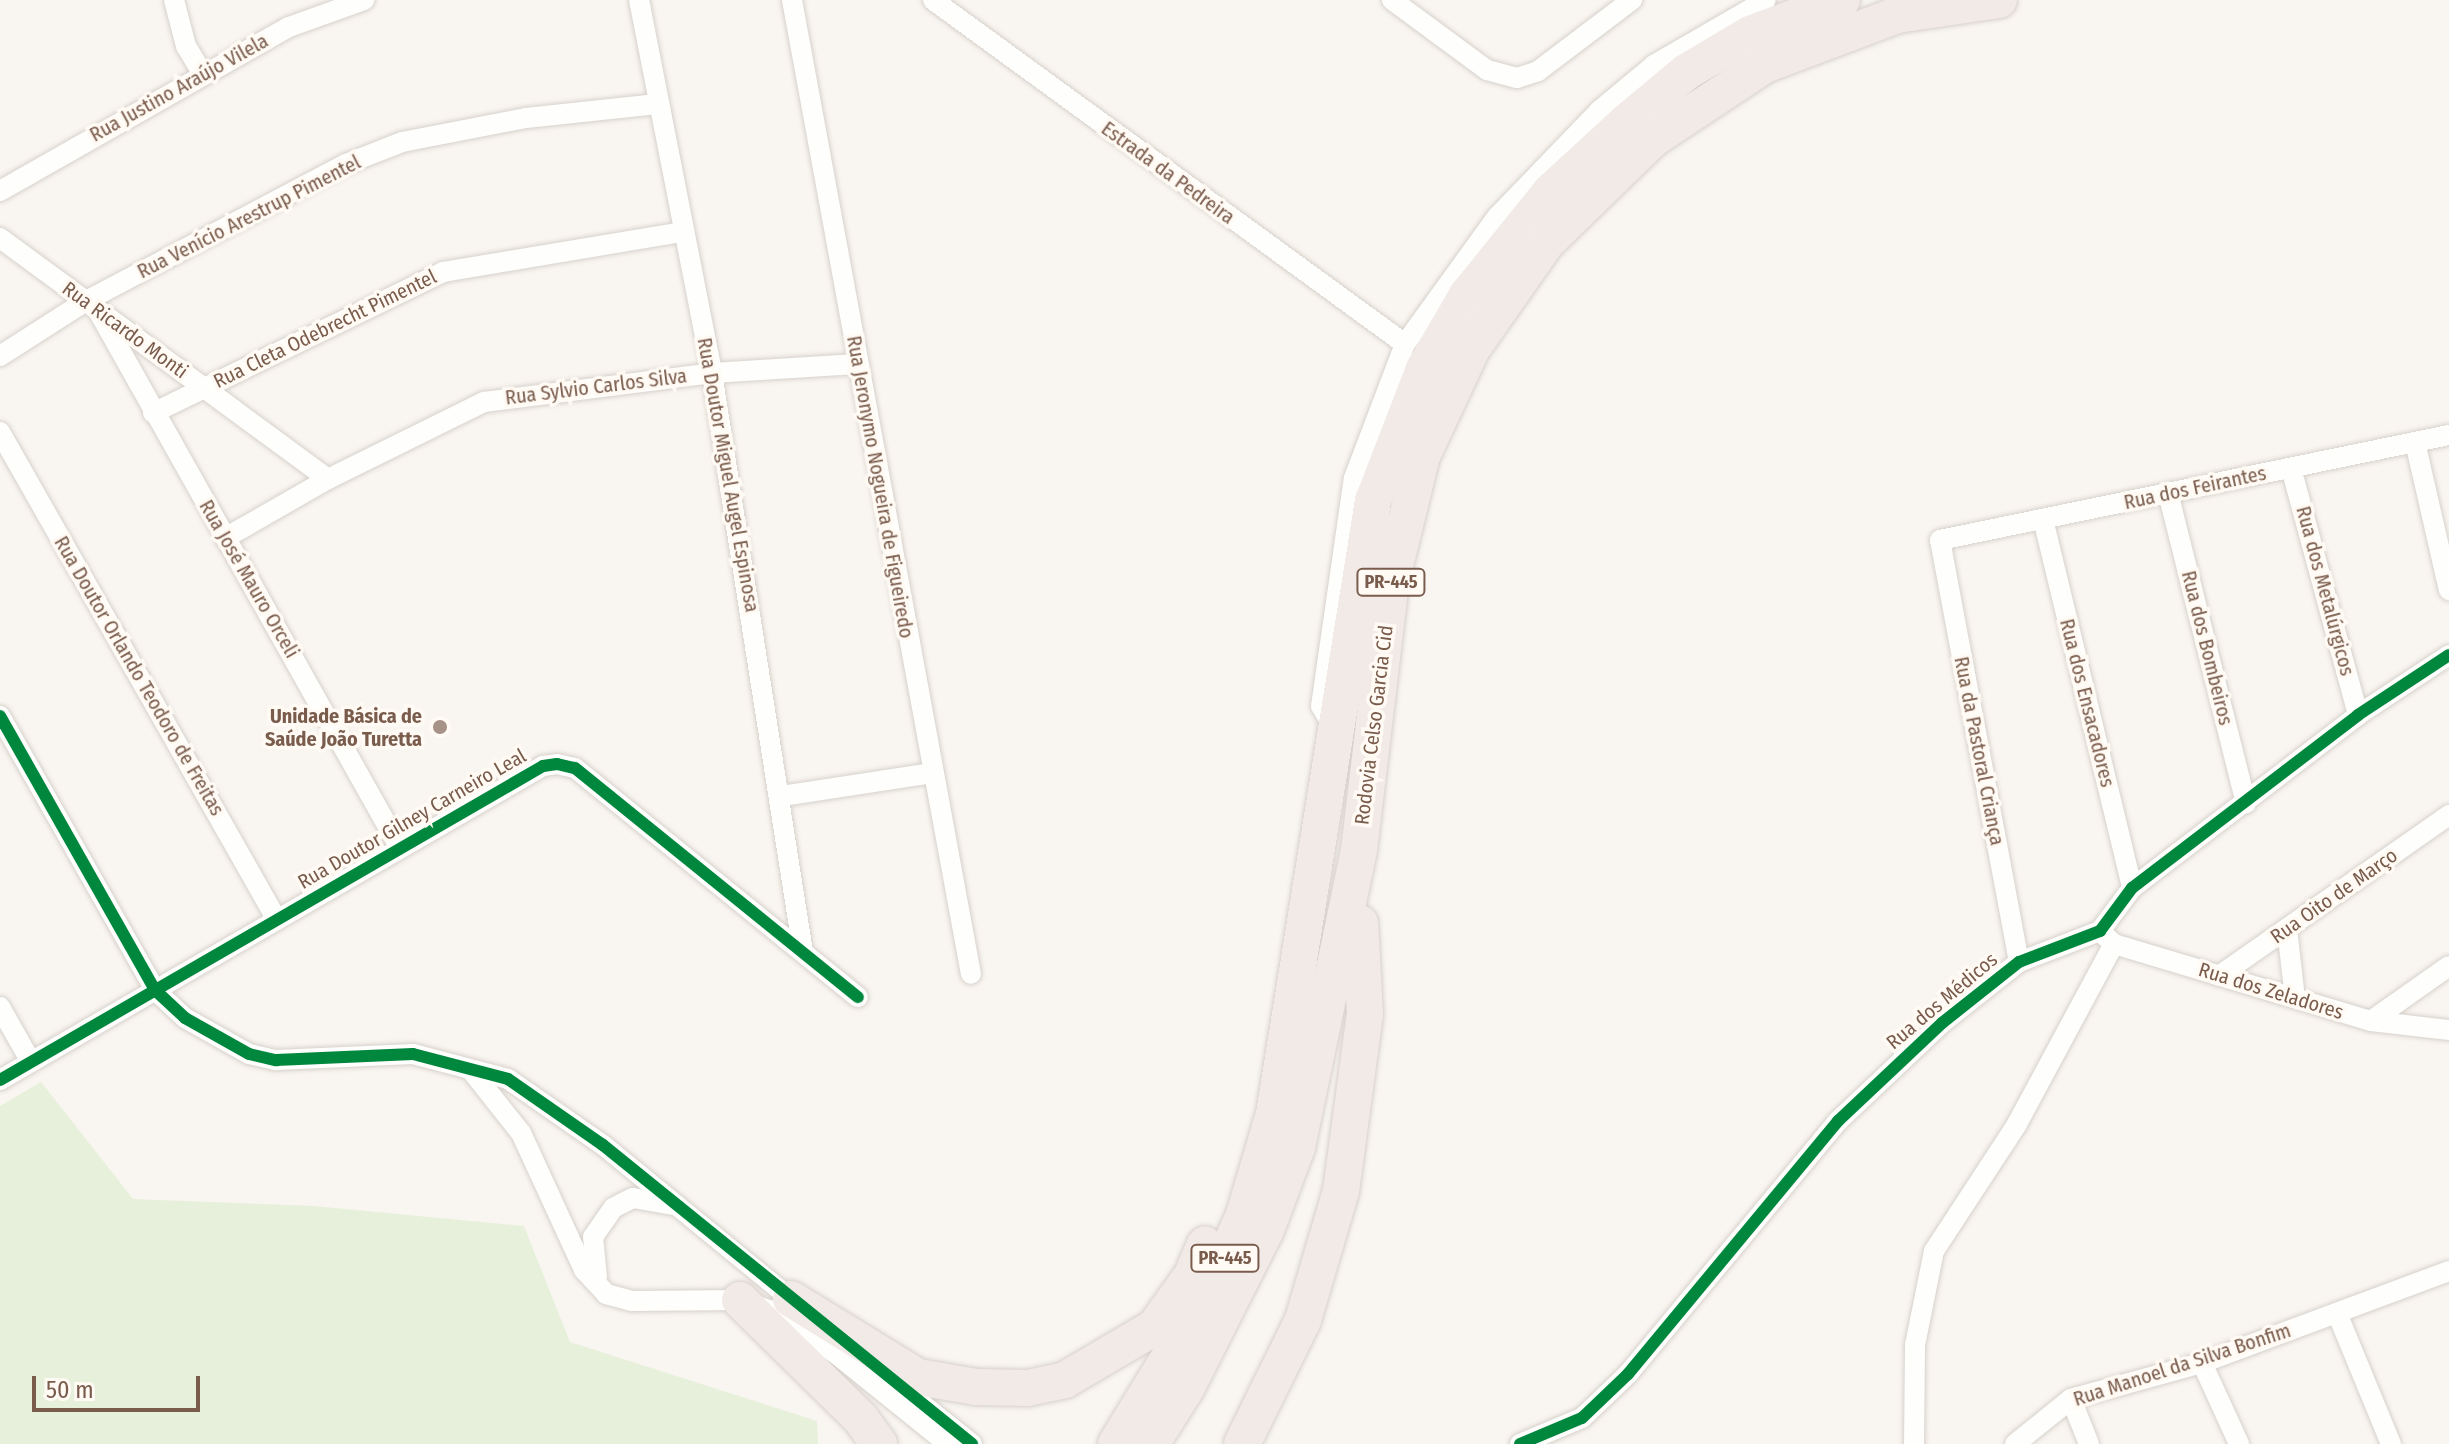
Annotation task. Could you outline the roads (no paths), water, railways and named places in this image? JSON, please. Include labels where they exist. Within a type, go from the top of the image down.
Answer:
[{"type":"highway","name":"Rodovia Celso Garcia Cid","points":[[1116,1444],[1211,1289],[1244,1215],[1274,1114],[1373,501],[1424,369],[1467,295],[1550,192],[1686,72],[1750,34],[1842,0]]},
{"type":"highway","name":"Rodovia Celso Garcia Cid","points":[[1151,1444],[1187,1387],[1266,1230],[1297,1147],[1359,850],[1391,582],[1422,456],[1472,349],[1547,242],[1653,139],[1765,65],[1897,15],[1999,0]]},
{"type":"highway","points":[[1242,1444],[1303,1320],[1341,1191],[1365,1014],[1359,850]]},
{"type":"highway","points":[[791,1299],[918,1377],[976,1387],[1028,1388],[1065,1380],[1155,1327],[1192,1275],[1286,1052]]},
{"type":"highway","points":[[740,1300],[861,1419],[879,1444]]},
{"type":"street","points":[[174,0],[186,46],[202,73]]},
{"type":"street","name":"Rua Justino Araújo Vilela","points":[[0,191],[202,73],[289,27],[364,0]]},
{"type":"street","name":"Rua Doutor Miguel Augel Espinosa","points":[[639,0],[712,373],[782,796],[803,952]]},
{"type":"street","name":"Rua Jeronymo Nogueira de Figueiredo","points":[[792,0],[971,974]]},
{"type":"street","name":"Estrada da Pedreira","points":[[933,0],[1405,344]]},
{"type":"street","points":[[1392,0],[1487,70],[1517,78],[1538,71],[1632,0]]},
{"type":"street","points":[[1336,732],[1321,706],[1354,478],[1405,344],[1497,217],[1599,111],[1654,65],[1766,0]]},
{"type":"street","name":"Rua Venício Arestrup Pimentel","points":[[0,356],[346,164],[402,142],[526,118],[657,104]]},
{"type":"street","name":"Rua Cleta Odebrecht Pimentel","points":[[153,413],[443,272],[683,232]]},
{"type":"street","name":"Rua Ricardo Monti","points":[[0,238],[328,479]]},
{"type":"street","name":"Rua José Mauro Orceli","points":[[91,305],[400,848]]},
{"type":"street","name":"Rua Sylvio Carlos Silva","points":[[225,538],[328,479],[484,402],[712,373],[857,364]]},
{"type":"street","name":"Rua Doutor Orlando Teodoro de Freitas","points":[[0,432],[277,920]]},
{"type":"street","name":"Rua dos Feirantes","points":[[1940,540],[2449,435]]},
{"type":"street","points":[[2415,442],[2440,512],[2449,590]]},
{"type":"street","name":"Rua dos Metalúrgicos","points":[[2291,468],[2358,715]]},
{"type":"street","name":"Rua dos Bombeiros","points":[[2168,493],[2246,803]]},
{"type":"street","name":"Rua dos Ensacadores","points":[[2043,519],[2132,888]]},
{"type":"street","name":"Rua da Pastoral Criança","points":[[1940,540],[2019,962]]},
{"type":"street","points":[[1914,1444],[1915,1345],[1934,1251],[2017,1124],[2132,888],[2358,715],[2449,655]]},
{"type":"street","points":[[0,716],[155,990],[185,1018],[249,1054],[276,1060],[413,1054],[508,1079],[547,1103],[972,1444]]},
{"type":"street","name":"Rua Doutor Gilney Carneiro Leal","points":[[0,1080],[543,766],[565,765],[858,997]]},
{"type":"street","points":[[782,796],[932,773]]},
{"type":"street","name":"Rua Oito de Março","points":[[2219,976],[2449,815]]},
{"type":"street","points":[[2287,929],[2295,998]]},
{"type":"street","name":"Rua dos Médicos","points":[[1520,1444],[1582,1418],[1628,1374],[1838,1121],[1942,1023],[2019,962],[2107,937]]},
{"type":"street","name":"Rua dos Zeladores","points":[[2107,937],[2219,976],[2371,1021],[2449,1030]]},
{"type":"street","points":[[2371,1021],[2449,966]]},
{"type":"street","points":[[0,1007],[31,1062]]},
{"type":"street","points":[[468,1067],[521,1133],[584,1270],[606,1294],[632,1301],[740,1300],[795,1324],[948,1444]]},
{"type":"street","points":[[606,1294],[591,1246],[605,1216],[633,1198],[677,1206]]},
{"type":"street","name":"Rua Manoel da Silva Bonfim","points":[[2015,1444],[2071,1399],[2202,1363],[2449,1271]]},
{"type":"street","points":[[2337,1313],[2391,1444]]},
{"type":"street","points":[[2202,1363],[2239,1444]]},
{"type":"street","points":[[2071,1399],[2089,1444]]},
{"type":"place","name":"Unidade Básica de Saúde João Turetta","points":[[440,727]]}]
